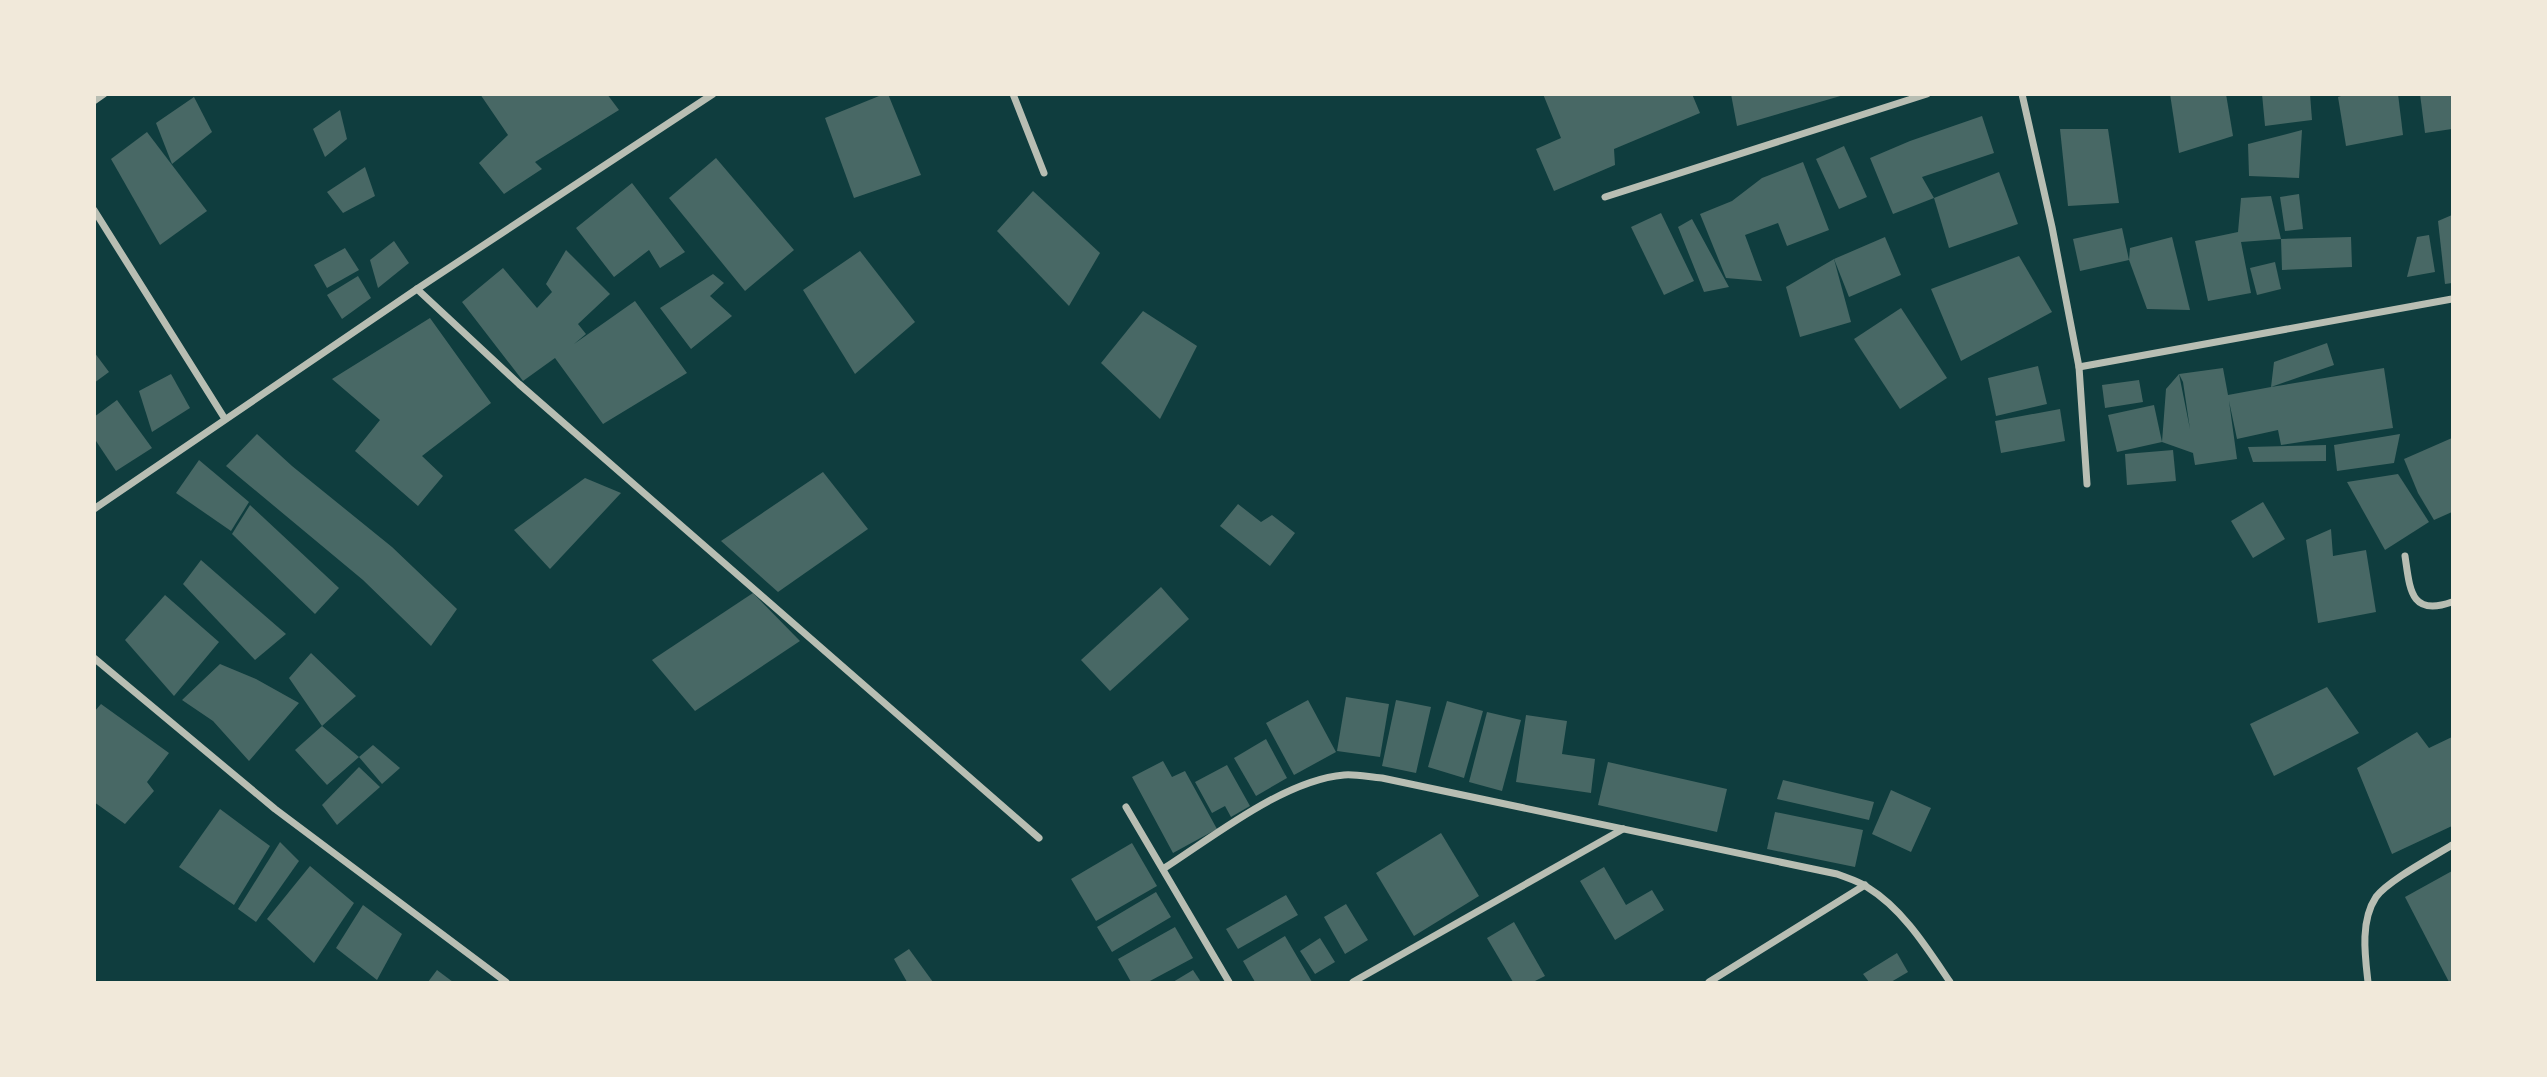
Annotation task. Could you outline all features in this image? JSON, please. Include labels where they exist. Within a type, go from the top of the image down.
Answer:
[{"type":"street","points":[[94,101],[104,94]]},
{"type":"street","points":[[94,509],[418,289],[713,94]]},
{"type":"street","points":[[1013,94],[1044,173]]},
{"type":"street","points":[[1605,197],[1927,94]]},
{"type":"street","points":[[2022,94],[2052,227],[2079,367],[2087,484]]},
{"type":"street","points":[[94,211],[225,419]]},
{"type":"street","points":[[418,289],[519,384],[1039,838]]},
{"type":"street","points":[[2079,367],[2452,299]]},
{"type":"street","points":[[2405,556],[2410,592],[2419,603],[2436,608],[2452,602]]},
{"type":"street","points":[[94,658],[275,809],[506,982]]},
{"type":"street","points":[[1163,869],[1277,796],[1308,783],[1344,775],[1382,778],[1823,871],[1865,885],[1885,899],[1917,935],[1950,982]]},
{"type":"street","points":[[1126,807],[1229,982]]},
{"type":"street","points":[[1353,982],[1624,829]]},
{"type":"street","points":[[2368,982],[2366,925],[2377,896],[2452,845]]},
{"type":"street","points":[[1709,982],[1865,885]]},
{"type":"building","points":[[480,94],[607,94],[619,110],[535,162],[542,169],[504,194],[479,163],[508,135]]},
{"type":"building","points":[[888,94],[921,175],[854,198],[825,118]]},
{"type":"building","points":[[1543,94],[1692,94],[1700,113],[1614,149],[1615,165],[1554,191],[1536,149],[1561,138]]},
{"type":"building","points":[[1731,94],[1844,94],[1844,95],[1737,126]]},
{"type":"building","points":[[2170,94],[2226,94],[2233,136],[2179,153]]},
{"type":"building","points":[[2262,94],[2310,94],[2312,120],[2265,126]]},
{"type":"building","points":[[2347,94],[2398,94],[2403,135],[2346,146],[2338,97]]},
{"type":"building","points":[[2420,94],[2452,94],[2452,129],[2425,133]]},
{"type":"building","points":[[194,97],[212,132],[172,164],[156,123]]},
{"type":"building","points":[[340,110],[347,139],[325,157],[313,129]]},
{"type":"building","points":[[1982,116],[1994,153],[1922,177],[1934,198],[1893,214],[1870,158]]},
{"type":"building","points":[[2060,129],[2108,129],[2119,203],[2068,206]]},
{"type":"building","points":[[2302,130],[2299,178],[2249,176],[2248,144]]},
{"type":"building","points":[[147,132],[207,211],[160,245],[111,159]]},
{"type":"building","points":[[1844,146],[1867,197],[1839,209],[1816,159]]},
{"type":"building","points":[[716,158],[794,250],[745,291],[669,198]]},
{"type":"building","points":[[1803,162],[1829,230],[1787,246],[1778,223],[1745,235],[1762,281],[1726,278],[1700,214],[1732,201],[1762,178]]},
{"type":"building","points":[[365,167],[375,196],[343,213],[327,192]]},
{"type":"building","points":[[1999,172],[2018,224],[1949,248],[1934,198]]},
{"type":"building","points":[[632,183],[685,252],[660,268],[649,250],[614,277],[576,228]]},
{"type":"building","points":[[1033,191],[1100,253],[1069,306],[997,231]]},
{"type":"building","points":[[2299,194],[2303,229],[2285,231],[2280,197]]},
{"type":"building","points":[[2271,196],[2281,239],[2241,242],[2251,293],[2208,301],[2195,241],[2238,232],[2241,198]]},
{"type":"building","points":[[1661,213],[1694,281],[1664,295],[1631,227]]},
{"type":"building","points":[[2452,215],[2452,283],[2445,284],[2438,221]]},
{"type":"building","points":[[1692,219],[1729,287],[1704,292],[1678,227]]},
{"type":"building","points":[[2122,228],[2129,260],[2080,271],[2073,239]]},
{"type":"building","points":[[2429,235],[2435,272],[2407,277],[2417,237]]},
{"type":"building","points":[[1885,237],[1901,275],[1849,297],[1834,259]]},
{"type":"building","points":[[2172,237],[2190,310],[2147,309],[2129,260],[2130,248]]},
{"type":"building","points":[[2351,237],[2352,267],[2282,270],[2281,239]]},
{"type":"building","points":[[394,241],[409,263],[378,288],[370,260]]},
{"type":"building","points":[[345,248],[359,270],[327,288],[314,265]]},
{"type":"building","points":[[566,250],[610,294],[578,324],[586,334],[574,344],[635,301],[687,373],[603,424],[555,358],[523,381],[462,302],[503,268],[537,308],[552,292],[546,284]]},
{"type":"building","points":[[860,251],[915,322],[855,374],[803,290]]},
{"type":"building","points":[[2019,256],[2052,312],[1961,361],[1931,289]]},
{"type":"building","points":[[1834,259],[1851,322],[1800,337],[1786,287]]},
{"type":"building","points":[[2275,262],[2281,289],[2257,295],[2250,268]]},
{"type":"building","points":[[713,274],[724,283],[710,296],[732,316],[691,349],[660,308]]},
{"type":"building","points":[[358,276],[371,298],[342,319],[327,295]]},
{"type":"building","points":[[1901,308],[1947,378],[1900,409],[1854,339]]},
{"type":"building","points":[[1143,311],[1197,346],[1160,419],[1101,363]]},
{"type":"building","points":[[430,318],[491,403],[422,456],[443,476],[418,506],[355,451],[380,420],[332,379]]},
{"type":"building","points":[[2327,343],[2334,365],[2271,387],[2274,362]]},
{"type":"building","points":[[94,352],[109,372],[94,383]]},
{"type":"building","points":[[2038,366],[2047,404],[1996,416],[1988,378]]},
{"type":"building","points":[[2223,368],[2228,395],[2384,368],[2393,428],[2281,445],[2278,430],[2237,439],[2229,401],[2237,459],[2195,465],[2193,453],[2162,442],[2166,389],[2179,374]],"holes":[[[2179,374],[2183,382],[2190,429]]]},
{"type":"building","points":[[171,374],[190,408],[152,432],[139,391]]},
{"type":"building","points":[[2139,380],[2143,402],[2105,408],[2102,385]]},
{"type":"building","points":[[117,400],[152,448],[116,471],[94,438],[94,417]]},
{"type":"building","points":[[2154,405],[2162,442],[2117,452],[2108,415]]},
{"type":"building","points":[[2060,409],[2065,441],[2001,453],[1995,421]]},
{"type":"building","points":[[257,434],[392,547],[457,609],[431,646],[363,580],[226,466]]},
{"type":"building","points":[[2400,434],[2394,463],[2337,471],[2334,445]]},
{"type":"building","points":[[2452,438],[2452,512],[2434,520],[2418,493],[2404,459]]},
{"type":"building","points":[[2326,445],[2326,461],[2253,462],[2248,447]]},
{"type":"building","points":[[2173,450],[2176,481],[2127,485],[2125,454]]},
{"type":"building","points":[[199,460],[249,502],[231,531],[176,493]]},
{"type":"building","points":[[823,472],[868,529],[778,592],[721,541]]},
{"type":"building","points":[[2398,474],[2429,522],[2385,550],[2347,482]]},
{"type":"building","points":[[585,478],[621,493],[550,569],[514,530]]},
{"type":"building","points":[[2263,502],[2285,539],[2253,558],[2231,521]]},
{"type":"building","points":[[1238,504],[1261,522],[1272,515],[1295,533],[1270,566],[1220,526]]},
{"type":"building","points":[[250,505],[339,588],[315,614],[232,534]]},
{"type":"building","points":[[2331,529],[2333,556],[2366,550],[2376,612],[2318,623],[2306,540]]},
{"type":"building","points":[[201,560],[286,634],[255,660],[183,584]]},
{"type":"building","points":[[1161,587],[1189,619],[1110,691],[1081,660]]},
{"type":"building","points":[[753,593],[800,641],[695,711],[652,660]]},
{"type":"building","points":[[165,595],[219,642],[174,696],[125,640]]},
{"type":"building","points":[[311,653],[356,696],[322,726],[289,678]]},
{"type":"building","points":[[220,664],[256,679],[299,703],[249,761],[213,721],[182,700]]},
{"type":"building","points":[[2327,687],[2359,733],[2274,776],[2250,724]]},
{"type":"building","points":[[1346,697],[1389,704],[1380,757],[1337,751]]},
{"type":"building","points":[[1308,700],[1336,752],[1294,775],[1266,723]]},
{"type":"building","points":[[1396,700],[1431,707],[1416,773],[1382,766]]},
{"type":"building","points":[[1447,701],[1483,711],[1464,778],[1428,767]]},
{"type":"building","points":[[101,704],[169,753],[147,782],[154,791],[125,824],[94,802],[94,712]]},
{"type":"building","points":[[1487,712],[1521,720],[1502,791],[1469,782]]},
{"type":"building","points":[[1526,715],[1567,721],[1562,754],[1595,759],[1591,793],[1516,782]]},
{"type":"building","points":[[322,726],[359,757],[327,785],[295,750]]},
{"type":"building","points":[[2417,732],[2429,748],[2452,737],[2452,826],[2392,854],[2357,768]]},
{"type":"building","points":[[1266,739],[1287,778],[1256,796],[1234,758]]},
{"type":"building","points":[[373,745],[400,768],[382,784],[359,757]]},
{"type":"building","points":[[1163,761],[1172,777],[1185,771],[1217,829],[1173,853],[1132,777]]},
{"type":"building","points":[[1608,762],[1727,789],[1717,832],[1598,805]]},
{"type":"building","points":[[1227,765],[1250,806],[1231,817],[1225,806],[1212,813],[1195,782]]},
{"type":"building","points":[[359,767],[380,787],[337,825],[322,805]]},
{"type":"building","points":[[1783,780],[1874,802],[1869,820],[1777,799]]},
{"type":"building","points":[[1891,790],[1931,808],[1911,852],[1872,834]]},
{"type":"building","points":[[220,809],[270,846],[234,905],[179,867]]},
{"type":"building","points":[[1775,812],[1863,830],[1855,867],[1767,849]]},
{"type":"building","points":[[1441,833],[1479,896],[1414,936],[1376,873]]},
{"type":"building","points":[[280,842],[299,861],[256,922],[238,909]]},
{"type":"building","points":[[1132,843],[1157,886],[1096,921],[1071,879]]},
{"type":"building","points":[[310,866],[354,903],[314,963],[267,919]]},
{"type":"building","points":[[1604,867],[1626,905],[1652,890],[1664,910],[1615,940],[1580,881]]},
{"type":"building","points":[[2452,871],[2452,982],[2449,982],[2405,897]]},
{"type":"building","points":[[1156,892],[1171,917],[1112,952],[1097,927]]},
{"type":"building","points":[[1286,895],[1298,915],[1238,949],[1226,929]]},
{"type":"building","points":[[1346,904],[1368,940],[1345,954],[1324,917]]},
{"type":"building","points":[[363,905],[402,934],[377,980],[336,948]]},
{"type":"building","points":[[1514,922],[1545,976],[1533,982],[1513,982],[1487,938]]},
{"type":"building","points":[[1175,927],[1193,958],[1148,982],[1131,982],[1118,959]]},
{"type":"building","points":[[1285,936],[1312,982],[1255,982],[1243,961]]},
{"type":"building","points":[[1320,938],[1335,962],[1315,974],[1300,951]]},
{"type":"building","points":[[909,949],[933,982],[907,982],[894,959]]},
{"type":"building","points":[[1897,953],[1908,972],[1891,982],[1869,982],[1863,974]]},
{"type":"building","points":[[437,970],[453,982],[428,982]]},
{"type":"building","points":[[1193,970],[1201,982],[1173,982]]}]
